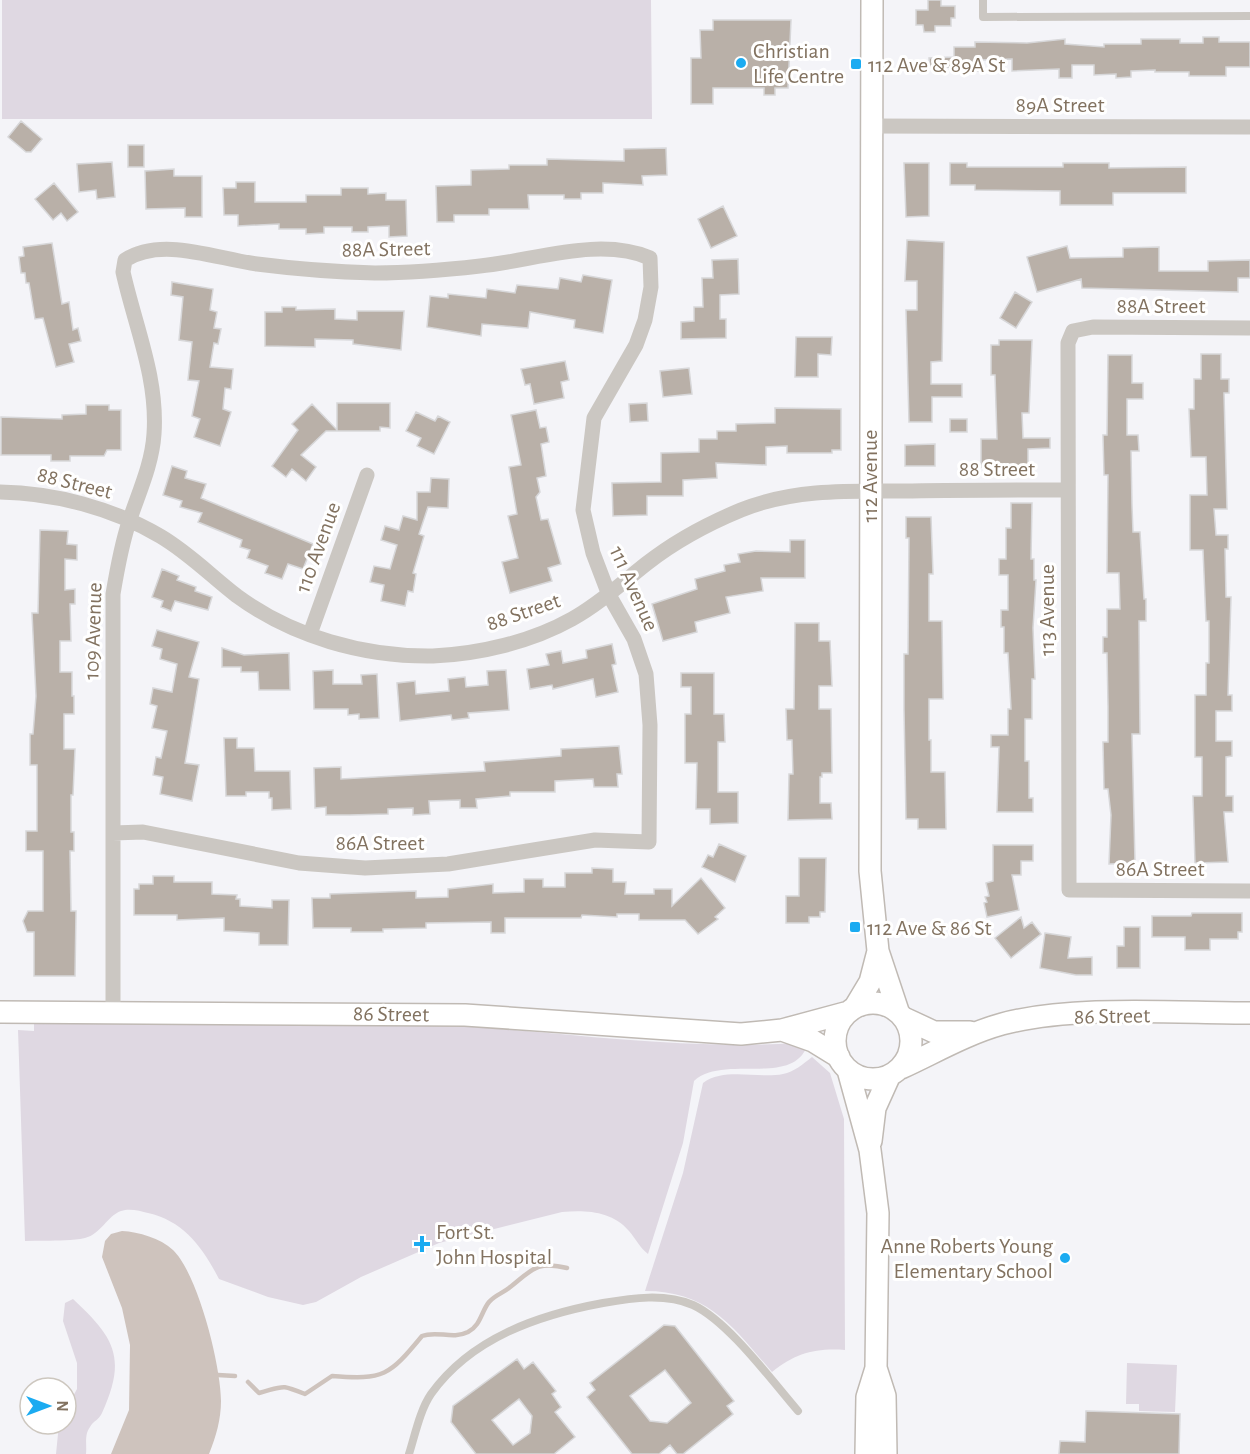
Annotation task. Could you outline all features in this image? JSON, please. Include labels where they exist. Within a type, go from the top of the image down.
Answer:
[{"type":"street","name":"112 Avenue","points":[[872,0],[869,491],[870,871],[878,951],[901,1015]]},
{"type":"street","name":"89A Street","points":[[871,126],[1250,127]]},
{"type":"street","name":"88A Street","points":[[125,260],[138,251],[152,249],[182,251],[257,264],[376,273],[480,266],[588,251],[635,251],[650,258]]},
{"type":"street","name":"111 Avenue","points":[[649,842],[650,725],[646,674],[630,632],[609,595],[593,554],[583,510],[594,418],[636,345],[645,320],[651,287],[650,258]]},
{"type":"street","name":"109 Avenue","points":[[113,1012],[113,594],[119,557],[129,521],[143,485],[154,436],[151,379],[123,272],[125,260]]},
{"type":"street","name":"88A Street","points":[[1072,332],[1093,327],[1250,328]]},
{"type":"street","name":"113 Avenue","points":[[1069,890],[1068,343],[1072,332]]},
{"type":"street","name":"110 Avenue","points":[[310,634],[368,475]]},
{"type":"street","name":"88 Street","points":[[0,492],[44,495],[70,500],[129,521],[159,536],[195,560],[255,608],[310,634],[356,649],[378,653],[435,656],[523,640],[572,620],[609,595],[682,539],[742,509],[802,494],[869,491],[1068,490]]},
{"type":"street","name":"86A Street","points":[[113,833],[142,832],[298,863],[365,868],[448,864],[595,840],[649,842]]},
{"type":"street","name":"86A Street","points":[[1069,890],[1250,891]]},
{"type":"street","name":"112 Avenue","points":[[850,1010],[870,982],[878,951]]},
{"type":"street","points":[[866,1454],[867,1397],[876,1368],[878,1213],[870,1150],[843,1064],[836,1033],[838,1022],[850,1010],[878,1004],[901,1015],[911,1043],[909,1056],[895,1072],[875,1108],[870,1150]]},
{"type":"street","name":"86 Street","points":[[0,1012],[465,1015],[714,1034],[782,1030],[850,1010]]},
{"type":"street","name":"86 Street","points":[[895,1072],[976,1032],[1003,1024],[1050,1016],[1250,1013]]},
{"type":"street","name":"86 Street","points":[[901,1015],[934,1032],[976,1032]]},
{"type":"street","name":"86 Street","points":[[782,1030],[813,1041],[843,1064]]},
{"type":"street","points":[[843,1064],[869,1079],[895,1072]]},
{"type":"street","points":[[876,1368],[885,1396],[886,1454]]},
{"type":"lane","points":[[983,0],[983,17],[1250,16]]},
{"type":"lane","points":[[409,1454],[429,1396],[464,1359],[518,1326],[542,1317],[640,1298],[680,1300],[714,1319],[798,1411]]},
{"type":"shaded area","points":[[2,0],[651,0],[652,119],[2,119]]},
{"type":"shaded area","points":[[34,1020],[424,1024],[656,1042],[749,1045],[795,1043],[807,1046],[799,1058],[787,1065],[772,1068],[722,1070],[707,1073],[694,1081],[683,1143],[648,1254],[629,1231],[615,1219],[598,1213],[562,1212],[439,1243],[361,1277],[316,1302],[303,1305],[268,1297],[219,1279],[199,1247],[182,1229],[161,1217],[142,1211],[124,1210],[116,1213],[95,1233],[85,1238],[25,1241],[18,1030],[34,1031]]},
{"type":"shaded area","points":[[812,1057],[830,1073],[844,1119],[845,1350],[806,1353],[789,1360],[772,1372],[732,1327],[703,1305],[686,1297],[645,1291],[683,1173],[703,1083],[711,1078],[731,1074],[783,1074],[795,1070]]},
{"type":"shaded area","points":[[122,1231],[149,1236],[173,1250],[182,1262],[199,1299],[212,1344],[220,1385],[218,1428],[209,1454],[111,1454],[129,1410],[130,1345],[122,1308],[102,1257],[105,1241],[111,1234]]},
{"type":"shaded area","points":[[73,1299],[99,1326],[113,1350],[115,1363],[110,1394],[102,1413],[88,1430],[86,1454],[56,1454],[58,1436],[78,1436],[77,1363],[63,1321],[65,1303]]},
{"type":"shaded area","points":[[1127,1363],[1177,1365],[1175,1412],[1139,1411],[1139,1404],[1126,1404]]},
{"type":"building","points":[[928,0],[941,0],[941,6],[955,6],[955,18],[951,18],[951,26],[935,26],[935,32],[924,32],[923,25],[916,25],[916,10],[928,10]]},
{"type":"building","name":"Christian Life Centre","points":[[713,20],[791,20],[788,88],[775,88],[775,95],[764,95],[764,88],[713,88],[713,104],[691,104],[691,58],[701,58],[700,30],[713,30]]},
{"type":"building","points":[[1203,37],[1219,37],[1219,42],[1250,42],[1250,67],[1226,67],[1226,76],[1189,76],[1189,72],[1155,72],[1155,70],[1131,71],[1131,77],[1116,78],[1116,74],[1094,75],[1094,65],[1072,65],[1072,78],[1059,78],[1059,69],[1012,71],[1012,59],[980,60],[981,71],[956,72],[955,67],[930,68],[929,58],[954,57],[954,47],[975,47],[975,42],[1027,43],[1065,39],[1065,44],[1104,47],[1104,44],[1141,44],[1141,39],[1180,39],[1180,43],[1203,43]]},
{"type":"building","points":[[21,121],[42,139],[31,152],[26,152],[8,137]]},
{"type":"building","points":[[128,145],[144,145],[144,167],[128,167]]},
{"type":"building","points":[[666,148],[667,175],[642,176],[643,185],[603,183],[603,193],[581,193],[581,199],[564,199],[564,195],[528,195],[529,209],[489,209],[489,215],[454,215],[454,222],[437,222],[436,186],[471,185],[471,170],[509,169],[509,165],[547,165],[547,159],[624,161],[624,149]]},
{"type":"building","points":[[112,162],[115,197],[97,199],[96,190],[79,192],[77,164]]},
{"type":"building","points":[[904,163],[929,163],[929,216],[906,217]]},
{"type":"building","points":[[950,163],[967,163],[967,167],[1063,167],[1063,163],[1109,163],[1109,168],[1186,167],[1186,193],[1113,193],[1113,205],[1060,205],[1060,191],[975,190],[975,185],[950,185]]},
{"type":"building","points":[[174,169],[174,176],[202,176],[202,217],[185,217],[185,208],[146,209],[145,171]]},
{"type":"building","points":[[236,182],[255,182],[255,202],[306,202],[306,195],[341,195],[341,188],[368,188],[368,194],[386,193],[386,200],[406,200],[407,236],[389,237],[389,226],[368,227],[368,232],[352,232],[352,227],[324,227],[324,233],[306,234],[306,229],[279,229],[279,224],[238,226],[238,215],[224,215],[223,188],[236,188]]},
{"type":"building","points":[[54,183],[78,212],[67,221],[61,213],[53,220],[35,199]]},
{"type":"building","points":[[723,206],[737,236],[711,248],[698,219]]},
{"type":"building","points":[[907,240],[944,242],[942,361],[931,362],[931,384],[962,384],[962,397],[932,397],[932,422],[909,422],[906,310],[917,310],[917,281],[905,281]]},
{"type":"building","points":[[52,243],[62,304],[69,302],[73,330],[78,328],[81,341],[69,344],[74,362],[56,367],[43,318],[35,319],[29,283],[26,283],[25,273],[21,273],[19,257],[24,256],[23,247]]},
{"type":"building","points":[[1067,246],[1070,258],[1123,257],[1123,248],[1159,247],[1159,271],[1208,271],[1208,261],[1250,260],[1250,278],[1238,278],[1238,292],[1082,288],[1081,279],[1037,292],[1027,257]]},
{"type":"building","points":[[738,259],[739,294],[720,295],[720,319],[726,319],[726,338],[681,339],[681,322],[694,321],[694,307],[703,307],[702,278],[713,278],[712,260]]},
{"type":"building","points":[[583,275],[612,280],[603,333],[574,328],[575,320],[530,312],[528,328],[482,324],[481,336],[427,327],[430,296],[448,298],[448,294],[486,298],[487,289],[515,293],[517,285],[558,289],[560,278],[581,282]]},
{"type":"building","points":[[172,282],[213,289],[210,310],[217,312],[214,328],[221,329],[218,344],[214,343],[210,367],[233,369],[231,389],[225,388],[223,409],[231,412],[220,446],[194,437],[200,419],[192,416],[199,381],[188,380],[192,342],[179,340],[183,297],[171,295]]},
{"type":"building","points":[[1015,292],[1032,302],[1016,328],[1000,318]]},
{"type":"building","points":[[282,307],[296,307],[296,310],[335,309],[335,319],[357,320],[357,311],[404,311],[401,350],[353,344],[353,340],[315,339],[315,347],[265,346],[265,312],[282,312]]},
{"type":"building","points":[[796,337],[832,337],[831,355],[818,354],[818,377],[795,377]]},
{"type":"building","points":[[999,340],[1032,340],[1029,413],[1022,413],[1023,438],[1050,438],[1050,448],[1028,449],[1028,466],[981,467],[981,439],[997,439],[995,375],[991,375],[991,345],[999,345]]},
{"type":"building","points":[[1201,354],[1221,354],[1221,379],[1229,379],[1229,393],[1224,393],[1227,509],[1214,509],[1216,535],[1228,535],[1228,549],[1225,549],[1226,597],[1231,597],[1228,695],[1232,695],[1232,711],[1216,711],[1216,741],[1232,741],[1232,756],[1226,757],[1226,796],[1233,796],[1233,812],[1224,812],[1228,862],[1195,863],[1193,796],[1202,796],[1202,757],[1195,757],[1195,695],[1206,695],[1206,663],[1209,663],[1209,621],[1206,621],[1203,550],[1190,550],[1190,495],[1207,495],[1206,457],[1191,457],[1189,409],[1194,409],[1194,379],[1201,379]]},
{"type":"building","points":[[1108,355],[1132,355],[1132,383],[1143,383],[1143,399],[1127,399],[1127,435],[1138,435],[1139,451],[1131,451],[1133,532],[1140,532],[1144,599],[1146,599],[1146,621],[1139,621],[1140,734],[1132,734],[1135,863],[1109,864],[1111,815],[1108,789],[1104,789],[1103,742],[1108,742],[1107,653],[1103,653],[1103,637],[1107,637],[1107,609],[1120,609],[1119,573],[1107,573],[1108,475],[1104,475],[1103,435],[1107,435]]},
{"type":"building","points":[[565,361],[569,380],[561,382],[564,398],[534,404],[530,384],[525,385],[521,369]]},
{"type":"building","points":[[689,368],[692,394],[663,397],[660,371]]},
{"type":"building","points":[[337,403],[390,403],[390,428],[380,427],[380,431],[326,431],[301,455],[316,467],[306,481],[292,469],[286,477],[272,466],[298,430],[292,424],[312,404],[337,430]]},
{"type":"building","points":[[647,403],[648,421],[630,422],[629,404]]},
{"type":"building","points":[[86,405],[109,405],[109,410],[121,410],[121,450],[107,450],[104,456],[70,456],[70,461],[51,461],[51,455],[1,455],[1,417],[62,419],[62,415],[86,414]]},
{"type":"building","points":[[775,408],[841,409],[841,450],[832,450],[832,453],[787,453],[787,446],[766,447],[766,465],[716,463],[717,478],[683,480],[683,496],[647,496],[647,515],[613,516],[612,483],[661,482],[661,453],[699,452],[699,439],[717,439],[717,431],[736,431],[736,424],[775,423]]},
{"type":"building","points":[[536,410],[540,428],[546,427],[549,442],[541,444],[546,476],[537,478],[540,492],[536,497],[541,520],[548,519],[561,564],[548,568],[552,581],[510,593],[502,562],[518,558],[508,516],[517,514],[509,467],[521,465],[511,415]]},
{"type":"building","points":[[416,412],[435,421],[438,416],[450,422],[434,454],[417,446],[421,438],[406,431]]},
{"type":"building","points":[[950,419],[967,419],[967,432],[950,432]]},
{"type":"building","points":[[935,444],[935,466],[905,466],[905,445]]},
{"type":"building","points":[[172,466],[187,471],[185,478],[206,484],[201,498],[313,544],[303,569],[288,564],[282,579],[265,573],[268,566],[247,558],[250,550],[240,547],[242,540],[198,522],[202,513],[180,507],[182,501],[163,495]]},
{"type":"building","points":[[431,478],[449,479],[448,508],[428,507],[419,534],[424,536],[413,573],[416,574],[413,592],[408,591],[405,606],[381,601],[384,585],[370,582],[374,566],[390,569],[397,545],[381,540],[385,526],[399,530],[403,516],[417,520],[417,492],[430,492]]},
{"type":"building","points":[[1011,503],[1032,503],[1031,559],[1034,559],[1034,580],[1036,580],[1033,628],[1035,679],[1032,679],[1032,719],[1025,719],[1025,761],[1029,761],[1029,798],[1033,798],[1033,812],[997,812],[999,747],[991,747],[991,735],[1008,735],[1008,709],[1011,709],[1008,653],[1004,653],[1004,627],[1001,627],[1001,610],[1008,610],[1008,575],[999,575],[999,559],[1006,559],[1006,528],[1011,528]]},
{"type":"building","points":[[906,517],[931,517],[933,574],[929,574],[929,621],[942,621],[943,699],[929,699],[929,740],[931,740],[931,772],[945,772],[946,829],[918,829],[918,819],[906,819],[904,654],[908,654],[909,538],[906,538]]},
{"type":"building","points":[[40,530],[68,531],[67,544],[77,545],[77,560],[65,559],[65,590],[75,589],[75,604],[70,604],[71,641],[60,641],[60,672],[72,672],[72,696],[74,696],[74,714],[64,714],[64,749],[75,749],[73,795],[71,795],[71,832],[74,832],[74,851],[70,851],[71,911],[76,911],[75,976],[34,976],[34,932],[27,932],[23,921],[28,911],[43,911],[43,851],[26,851],[26,831],[37,831],[37,765],[30,765],[30,734],[33,734],[36,696],[32,613],[38,613]]},
{"type":"building","points":[[790,540],[805,540],[805,578],[761,578],[763,591],[726,597],[730,613],[695,622],[697,632],[663,641],[652,604],[697,589],[695,579],[725,571],[724,565],[740,562],[738,554],[756,551],[790,552]]},
{"type":"building","points":[[162,569],[179,576],[177,580],[196,587],[195,591],[212,597],[208,610],[175,601],[171,611],[161,607],[163,601],[152,597]]},
{"type":"building","points":[[795,623],[819,623],[819,641],[830,641],[832,686],[819,686],[819,709],[831,709],[832,773],[822,773],[820,777],[820,803],[831,803],[832,819],[788,820],[789,774],[793,774],[792,740],[787,740],[786,709],[794,709]]},
{"type":"building","points":[[157,630],[199,642],[189,677],[199,679],[185,763],[199,765],[192,801],[160,794],[163,777],[153,775],[156,757],[161,758],[167,731],[152,728],[157,706],[150,704],[153,688],[172,692],[177,664],[160,659],[162,649],[152,646]]},
{"type":"building","points":[[612,644],[616,664],[612,665],[618,692],[596,697],[593,679],[553,689],[552,685],[530,689],[527,669],[549,665],[546,654],[561,651],[563,663],[587,658],[586,650]]},
{"type":"building","points":[[222,648],[244,655],[289,653],[290,690],[259,690],[258,672],[241,672],[241,667],[222,667]]},
{"type":"building","points":[[333,670],[333,684],[362,684],[361,675],[377,674],[379,718],[359,719],[359,714],[348,715],[348,709],[314,709],[313,671]]},
{"type":"building","points":[[506,670],[509,710],[468,713],[469,718],[452,720],[451,715],[400,721],[397,683],[415,681],[416,694],[449,691],[448,679],[465,677],[466,687],[488,685],[487,671]]},
{"type":"building","points":[[681,673],[714,673],[714,714],[724,714],[725,742],[718,742],[718,792],[738,792],[738,823],[710,824],[710,809],[696,809],[697,763],[685,763],[685,714],[691,714],[691,687],[681,687]]},
{"type":"building","points":[[224,738],[237,738],[237,748],[254,748],[255,771],[290,771],[291,809],[272,810],[272,798],[269,798],[269,792],[246,792],[246,796],[226,796]]},
{"type":"building","points":[[619,746],[622,774],[617,774],[618,787],[594,787],[593,779],[555,781],[555,792],[510,792],[510,796],[476,799],[477,808],[460,808],[460,800],[429,801],[430,814],[413,815],[413,808],[388,809],[388,814],[326,815],[326,807],[315,808],[314,768],[341,767],[341,779],[485,771],[484,762],[561,756],[561,749]]},
{"type":"building","points":[[719,844],[746,856],[735,882],[702,867],[708,855],[713,857]]},
{"type":"building","points":[[993,845],[1033,845],[1033,861],[1021,861],[1021,875],[1012,875],[1019,910],[987,917],[984,903],[987,902],[985,897],[989,896],[986,883],[993,881]]},
{"type":"building","points":[[799,858],[826,858],[825,912],[820,912],[820,917],[809,917],[809,923],[786,923],[786,896],[799,896]]},
{"type":"building","points":[[592,868],[613,869],[613,882],[626,882],[625,894],[654,894],[654,889],[672,889],[672,906],[701,878],[725,908],[715,917],[718,919],[698,934],[685,920],[639,920],[639,914],[617,914],[617,917],[582,915],[581,918],[505,918],[505,933],[491,933],[491,922],[426,923],[426,928],[383,929],[383,932],[351,932],[351,928],[313,928],[312,898],[330,898],[330,894],[416,891],[416,898],[448,897],[448,889],[493,884],[493,893],[524,892],[524,879],[543,879],[543,887],[565,887],[565,873],[592,873]]},
{"type":"building","points":[[153,876],[174,876],[174,882],[212,882],[212,894],[237,895],[236,899],[240,899],[240,906],[272,908],[272,900],[289,900],[288,945],[259,945],[259,933],[224,931],[224,918],[177,920],[177,915],[134,915],[134,889],[139,889],[139,884],[153,884]]},
{"type":"building","points":[[1192,913],[1242,913],[1242,932],[1238,932],[1238,939],[1210,939],[1210,950],[1185,950],[1185,937],[1152,937],[1152,916],[1191,916]]},
{"type":"building","points":[[1021,917],[1024,928],[1032,922],[1041,934],[1011,958],[995,938]]},
{"type":"building","points":[[1124,927],[1140,927],[1140,968],[1117,968],[1117,946],[1124,946]]},
{"type":"building","points":[[1045,933],[1071,937],[1068,958],[1092,957],[1092,975],[1076,975],[1040,968]]},
{"type":"building","points":[[664,1325],[675,1326],[734,1401],[727,1406],[733,1414],[683,1454],[677,1454],[670,1445],[659,1454],[632,1454],[587,1397],[595,1390],[590,1383]],"holes":[[[665,1370],[691,1403],[667,1423],[650,1421],[630,1396]]]},
{"type":"building","points":[[517,1359],[524,1369],[533,1362],[556,1391],[552,1394],[561,1407],[555,1412],[575,1437],[554,1454],[476,1454],[451,1422],[453,1406]],"holes":[[[519,1399],[532,1416],[530,1433],[513,1445],[492,1420]]]},
{"type":"building","points":[[1086,1411],[1180,1414],[1179,1454],[1059,1454],[1060,1441],[1085,1442]]},
{"type":"waterway","points":[[248,1382],[259,1393],[282,1387],[305,1394],[332,1376],[363,1377],[384,1373],[401,1360],[422,1336],[428,1334],[456,1335],[468,1332],[478,1322],[491,1300],[529,1272],[548,1265],[567,1268]]},
{"type":"waterway","points":[[218,1375],[235,1376]]},
{"type":"place","name":"Christian Life Centre","points":[[741,63]]},
{"type":"place","name":"112 Ave & 89A St","points":[[856,64]]},
{"type":"place","name":"112 Ave & 86 St","points":[[855,927]]},
{"type":"place","name":"Fort St. John Hospital","points":[[422,1244]]},
{"type":"place","name":"Anne Roberts Young Elementary School","points":[[1065,1258]]}]
